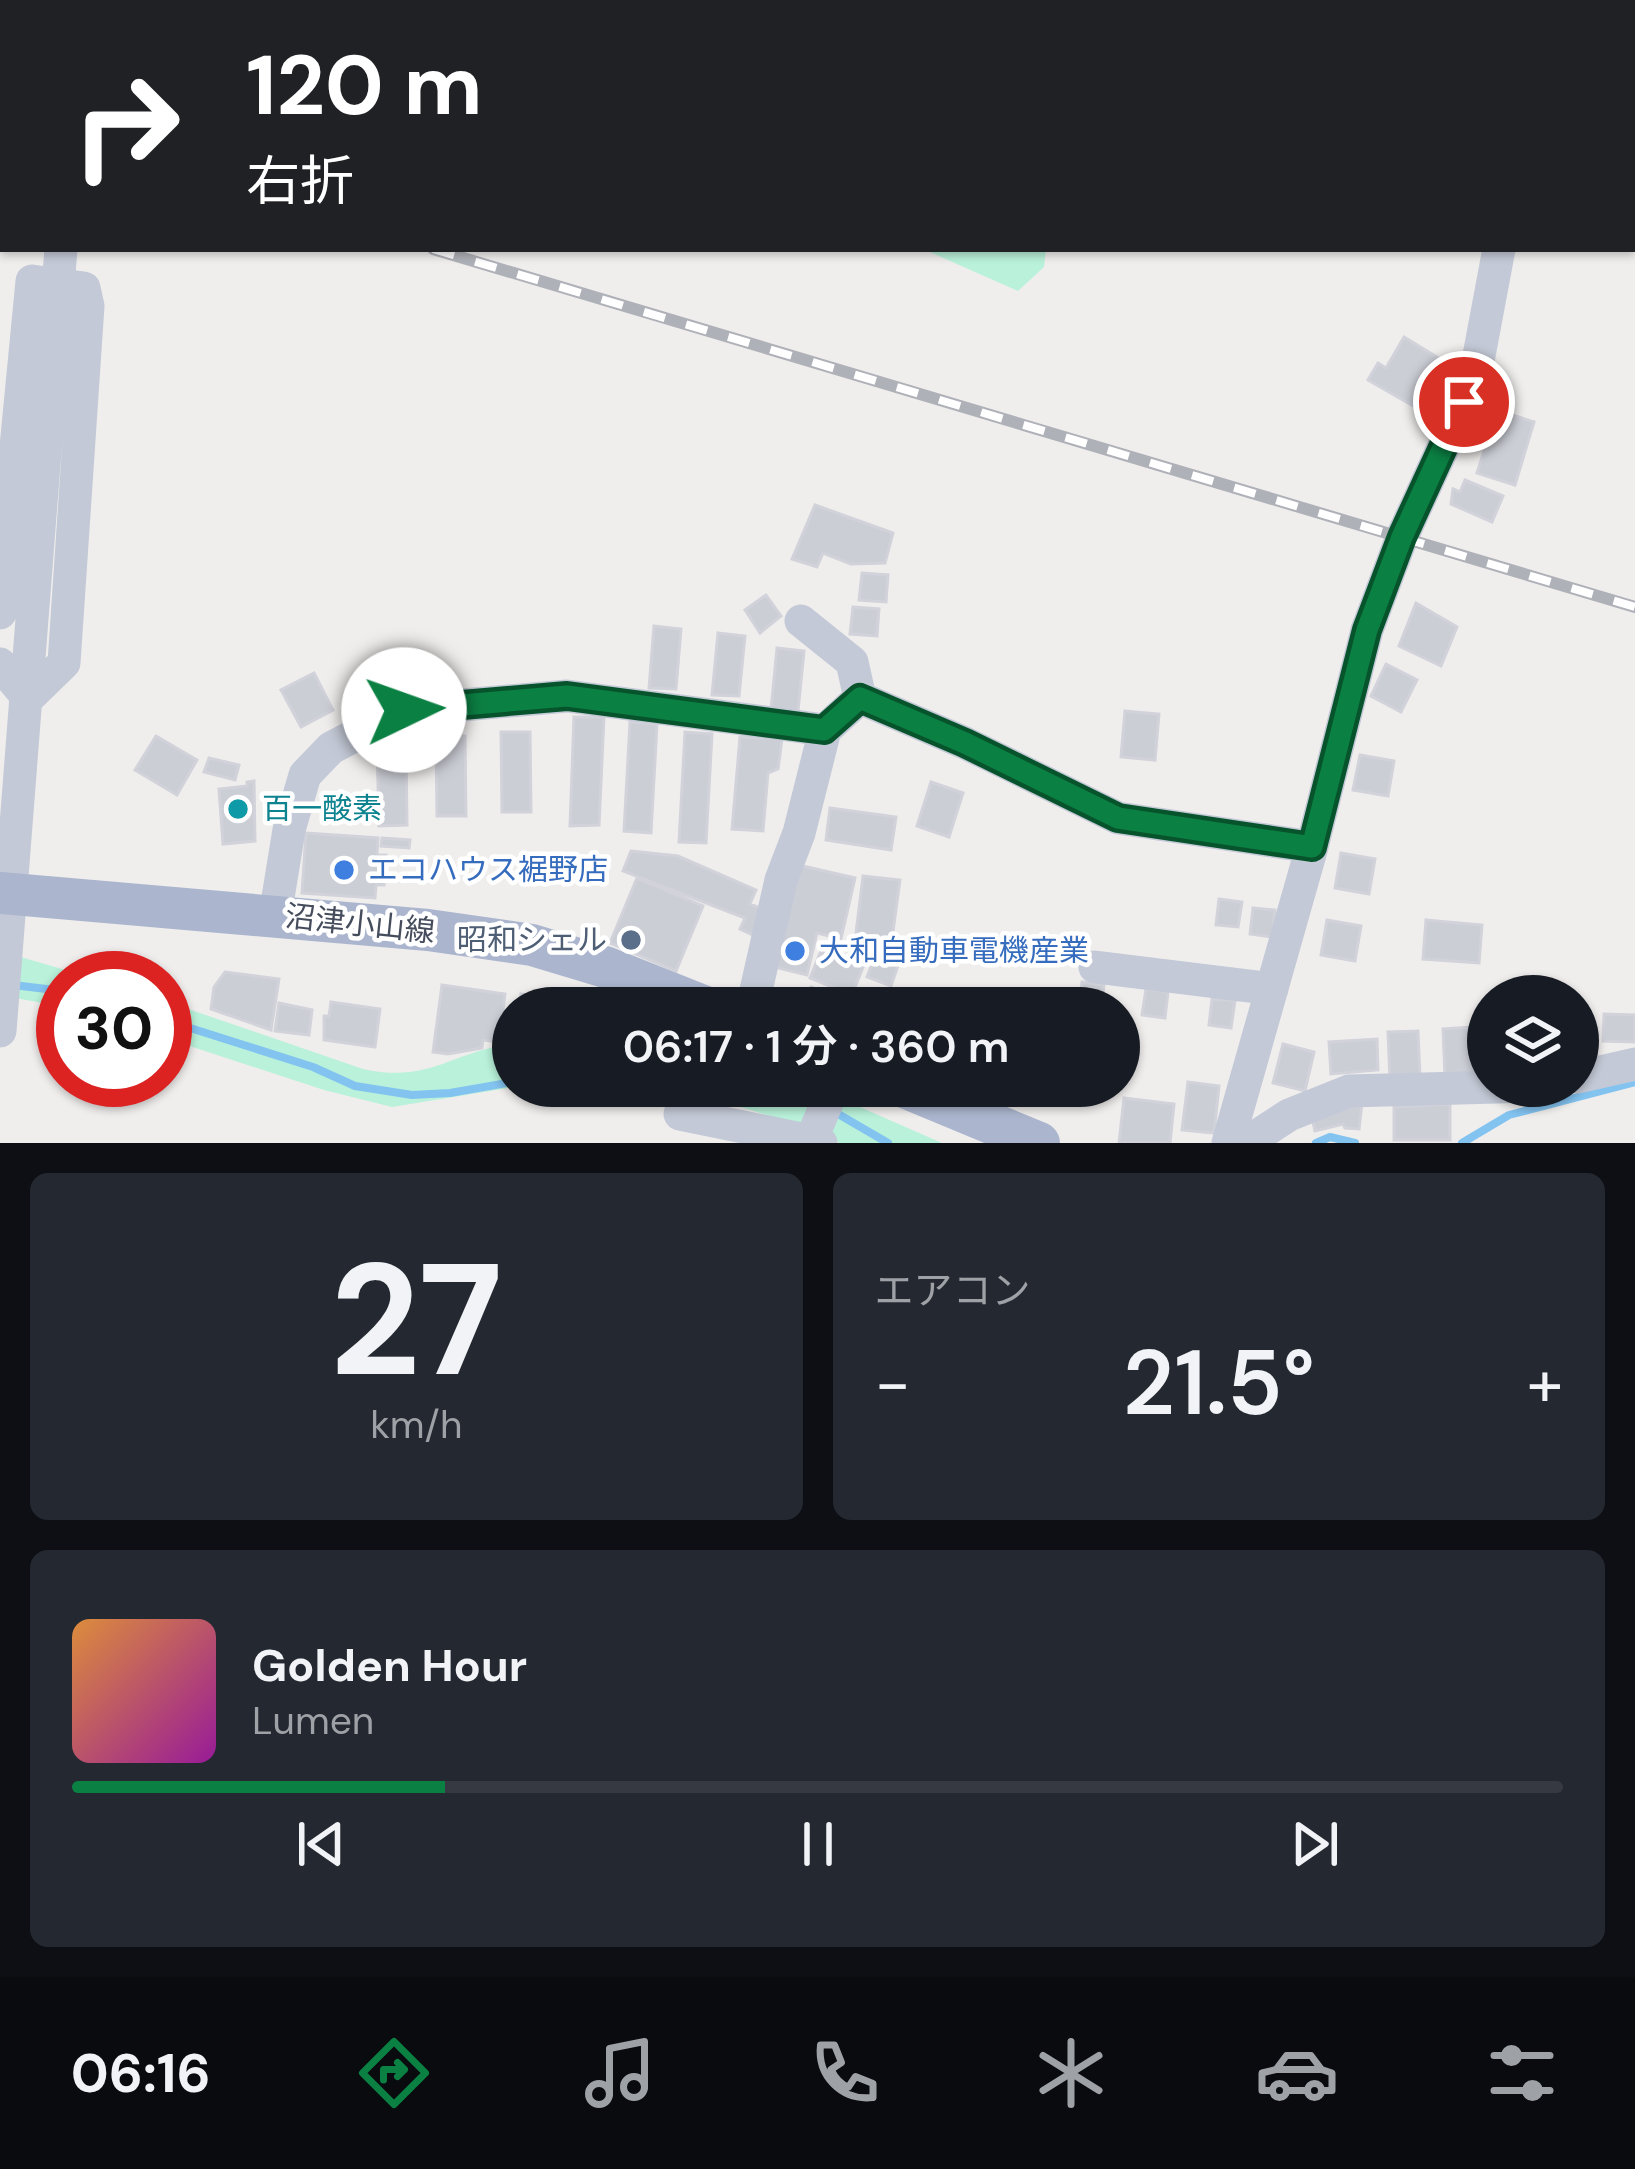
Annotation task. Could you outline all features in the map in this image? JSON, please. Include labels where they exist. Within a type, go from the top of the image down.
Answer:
[{"type":"main road","name":"沼津小山線","points":[[7,893],[428,930],[532,945],[655,987]]},
{"type":"main road","points":[[952,1107],[1039,1143]]},
{"type":"street","points":[[1,1020],[8,951],[7,893],[28,698],[61,252]]},
{"type":"street","points":[[1228,1143],[1312,847],[1367,630],[1478,362],[1498,252]]},
{"type":"street","points":[[0,613],[13,349],[32,281],[84,288],[88,306],[64,663],[28,698]]},
{"type":"street","points":[[800,621],[852,662],[860,698]]},
{"type":"street","points":[[0,664],[28,698]]},
{"type":"street","points":[[275,916],[289,830],[304,775],[331,748],[404,710],[567,696],[824,730]]},
{"type":"street","points":[[860,698],[1118,818],[1312,847]]},
{"type":"street","points":[[757,987],[781,880],[799,833],[824,730],[860,698]]},
{"type":"street","points":[[1095,967],[1272,989]]},
{"type":"street","points":[[1599,1072],[1635,1064]]},
{"type":"street","points":[[1246,1143],[1289,1115],[1349,1091],[1467,1088]]},
{"type":"street","points":[[680,1114],[814,1141],[827,1107]]},
{"type":"green space","points":[[930,252],[1046,252],[1044,267],[1018,291]]},
{"type":"green space","points":[[0,951],[36,961],[36,1002],[0,995]]},
{"type":"green space","points":[[192,1010],[386,1073],[424,1070],[492,1048],[492,1091],[392,1107],[192,1047]]},
{"type":"green space","points":[[741,1107],[860,1107],[942,1143],[839,1143]]},
{"type":"building","points":[[1404,337],[1442,360],[1415,407],[1368,380],[1378,363],[1386,368]]},
{"type":"building","points":[[1497,410],[1534,422],[1515,485],[1477,473]]},
{"type":"building","points":[[1465,480],[1503,496],[1492,522],[1451,504],[1453,489],[1460,492]]},
{"type":"building","points":[[815,505],[893,533],[885,563],[851,564],[823,553],[817,567],[792,559]]},
{"type":"building","points":[[862,573],[888,575],[886,602],[859,600]]},
{"type":"building","points":[[766,595],[781,616],[760,633],[745,610]]},
{"type":"building","points":[[1416,603],[1457,627],[1441,666],[1399,646]]},
{"type":"building","points":[[853,607],[879,609],[877,636],[850,634]]},
{"type":"building","points":[[654,626],[681,629],[676,689],[649,688]]},
{"type":"building","points":[[718,633],[745,636],[739,696],[712,695]]},
{"type":"building","points":[[777,648],[804,651],[798,711],[771,710]]},
{"type":"building","points":[[1386,664],[1417,680],[1401,712],[1371,696]]},
{"type":"building","points":[[314,673],[333,710],[301,727],[281,690]]},
{"type":"building","points":[[1125,711],[1159,714],[1155,760],[1121,757]]},
{"type":"building","points":[[574,717],[604,717],[599,825],[570,826]]},
{"type":"building","points":[[630,722],[657,724],[651,833],[624,831]]},
{"type":"building","points":[[501,732],[530,732],[531,812],[502,812]]},
{"type":"building","points":[[685,732],[712,734],[706,843],[679,842]]},
{"type":"building","points":[[156,736],[197,760],[177,795],[135,770]]},
{"type":"building","points":[[436,736],[465,736],[466,816],[437,816]]},
{"type":"building","points":[[740,737],[782,739],[778,769],[768,773],[763,831],[732,829]]},
{"type":"building","points":[[406,745],[407,825],[379,826],[377,746]]},
{"type":"building","points":[[1360,755],[1394,761],[1388,796],[1353,790]]},
{"type":"building","points":[[209,758],[239,765],[235,780],[204,772]]},
{"type":"building","name":"百一酸素","points":[[254,781],[255,841],[223,844],[219,789]]},
{"type":"building","points":[[931,782],[963,793],[949,837],[917,826]]},
{"type":"building","points":[[830,808],[896,817],[891,850],[826,840]]},
{"type":"building","name":"エコハウス裾野店","points":[[306,833],[378,838],[377,855],[386,855],[384,885],[376,885],[375,898],[302,893]]},
{"type":"building","points":[[382,838],[410,840],[409,848],[381,846]]},
{"type":"building","points":[[631,851],[678,856],[756,890],[750,904],[762,909],[757,937],[740,929],[745,918],[623,871]]},
{"type":"building","points":[[1341,853],[1375,859],[1369,894],[1335,888]]},
{"type":"building","points":[[794,864],[855,878],[841,939],[817,933],[807,975],[770,966]]},
{"type":"building","points":[[863,876],[900,880],[891,946],[855,941]]},
{"type":"building","points":[[637,878],[703,906],[676,971],[610,943]]},
{"type":"building","points":[[1219,899],[1242,902],[1238,927],[1216,925]]},
{"type":"building","points":[[1253,908],[1275,910],[1272,937],[1250,934]]},
{"type":"building","points":[[1327,920],[1361,926],[1355,961],[1321,955]]},
{"type":"building","points":[[1426,920],[1482,925],[1479,963],[1423,959]]},
{"type":"building","points":[[878,949],[901,957],[891,986],[867,977]]},
{"type":"building","points":[[821,951],[863,967],[855,987],[832,987],[810,978]]},
{"type":"building","points":[[225,972],[279,979],[271,1030],[211,1009],[214,987]]},
{"type":"building","points":[[442,985],[492,992],[492,1041],[483,1040],[482,1048],[433,1052]]},
{"type":"building","points":[[1146,989],[1168,992],[1165,1018],[1142,1015]]},
{"type":"building","points":[[1212,999],[1235,1001],[1231,1028],[1209,1025]]},
{"type":"building","points":[[331,1002],[380,1009],[375,1047],[324,1040],[324,1016],[329,1016]]},
{"type":"building","points":[[279,1003],[312,1010],[309,1035],[275,1031]]},
{"type":"building","points":[[1604,1014],[1635,1015],[1635,1042],[1603,1041]]},
{"type":"building","points":[[1467,1027],[1467,1076],[1445,1077],[1443,1029]]},
{"type":"building","points":[[1418,1031],[1420,1078],[1390,1079],[1388,1032]]},
{"type":"building","points":[[1377,1039],[1378,1070],[1331,1074],[1329,1042]]},
{"type":"building","points":[[1283,1044],[1314,1052],[1305,1091],[1273,1083]]},
{"type":"building","points":[[1188,1082],[1219,1086],[1214,1133],[1182,1130]]},
{"type":"building","points":[[1140,1100],[1174,1104],[1170,1143],[1119,1143],[1123,1107],[1140,1107]]},
{"type":"building","points":[[1362,1103],[1359,1129],[1343,1124],[1315,1131],[1311,1114]]},
{"type":"building","points":[[1450,1104],[1450,1140],[1394,1140],[1394,1107]]},
{"type":"waterway","points":[[13,985],[36,988]]},
{"type":"waterway","points":[[192,1029],[313,1067],[355,1086],[412,1095],[492,1086]]},
{"type":"waterway","points":[[1462,1143],[1509,1115],[1635,1082]]},
{"type":"waterway","points":[[833,1111],[888,1143]]},
{"type":"waterway","points":[[1316,1143],[1330,1137],[1355,1143]]},
{"type":"railway","points":[[443,252],[1635,607]]},
{"type":"place","name":"百一酸素","points":[[238,809]]},
{"type":"place","name":"エコハウス裾野店","points":[[344,870]]},
{"type":"place","name":"昭和シェル","points":[[631,940]]},
{"type":"place","name":"大和自動車電機産業","points":[[795,951]]},
{"type":"route","points":[[404,710],[567,696],[824,730],[860,698],[1118,818],[1312,847],[1367,630],[1402,537],[1464,402]]}]
